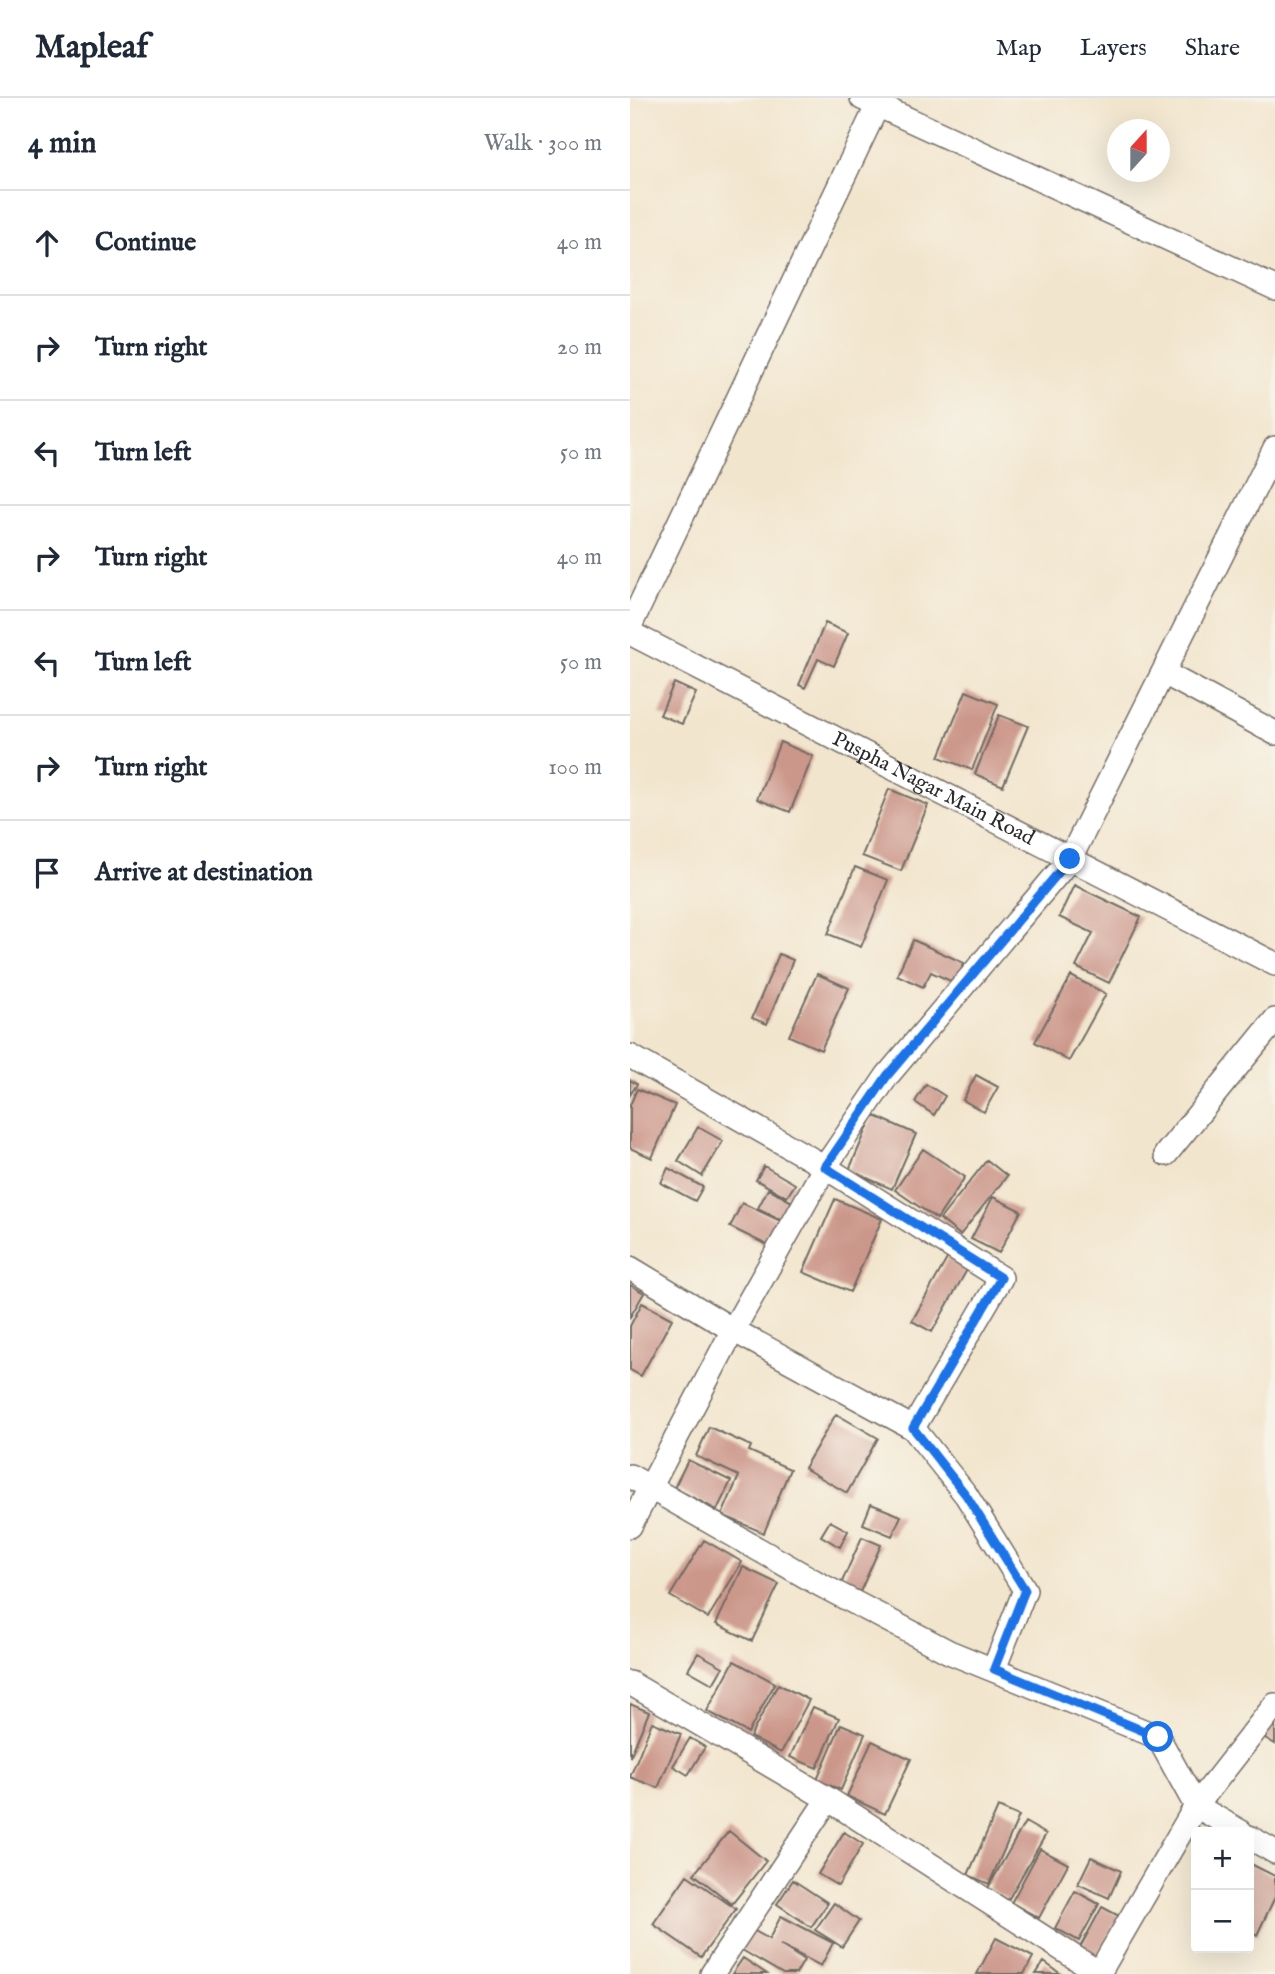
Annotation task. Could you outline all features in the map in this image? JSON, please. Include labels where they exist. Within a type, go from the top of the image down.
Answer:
[{"type":"street","points":[[630,626],[873,101],[1275,288]]},
{"type":"street","points":[[630,1526],[639,1482],[733,1330],[825,1167],[887,1076],[1070,859],[1275,448]]},
{"type":"street","name":"Puspha Nagar Main Road","points":[[630,633],[1275,964]]},
{"type":"street","points":[[1164,673],[1275,733]]},
{"type":"street","points":[[1166,1154],[1275,1020]]},
{"type":"street","points":[[630,1056],[825,1167],[1001,1278],[913,1428]]},
{"type":"street","points":[[630,1269],[733,1330],[913,1428],[966,1495],[1025,1590],[994,1669]]},
{"type":"street","points":[[639,1482],[819,1584],[949,1652],[1158,1737],[1196,1806],[1232,1827]]},
{"type":"street","points":[[630,1684],[828,1799],[1099,1974],[1196,1806],[1275,1704]]},
{"type":"street","points":[[712,1974],[828,1799]]},
{"type":"street","points":[[1254,1840],[1275,1852]]},
{"type":"building","points":[[825,623],[848,633],[834,666],[818,659],[805,688],[799,685]]},
{"type":"building","points":[[674,683],[696,693],[682,724],[660,715]]},
{"type":"building","points":[[966,691],[998,704],[972,770],[939,757]]},
{"type":"building","points":[[999,715],[1028,726],[1003,786],[975,774]]},
{"type":"building","points":[[780,742],[813,756],[790,812],[757,799]]},
{"type":"building","points":[[889,789],[928,805],[901,871],[862,856]]},
{"type":"building","points":[[855,867],[888,880],[861,947],[828,934]]},
{"type":"building","points":[[1074,885],[1141,917],[1109,983],[1076,967],[1093,933],[1059,917]]},
{"type":"building","points":[[913,940],[964,963],[955,983],[931,972],[923,987],[897,975]]},
{"type":"building","points":[[779,954],[793,960],[767,1024],[752,1018]]},
{"type":"building","points":[[817,974],[849,988],[821,1050],[789,1036]]},
{"type":"building","points":[[1071,976],[1106,994],[1069,1061],[1035,1042]]},
{"type":"building","points":[[976,1075],[998,1087],[984,1112],[963,1100]]},
{"type":"building","points":[[630,1080],[637,1084],[630,1095]]},
{"type":"building","points":[[926,1084],[945,1096],[934,1115],[915,1102]]},
{"type":"building","points":[[637,1089],[675,1105],[652,1158],[630,1148],[630,1105]]},
{"type":"building","points":[[873,1115],[916,1134],[892,1189],[849,1170]]},
{"type":"building","points":[[698,1127],[723,1141],[702,1176],[678,1161]]},
{"type":"building","points":[[923,1149],[965,1177],[937,1219],[895,1190]]},
{"type":"building","points":[[987,1160],[1007,1176],[960,1235],[940,1219]]},
{"type":"building","points":[[764,1166],[795,1184],[787,1197],[756,1180]]},
{"type":"building","points":[[668,1168],[703,1187],[695,1201],[661,1183]]},
{"type":"building","points":[[768,1189],[794,1203],[784,1222],[758,1208]]},
{"type":"building","points":[[993,1197],[1021,1211],[999,1253],[971,1239]]},
{"type":"building","points":[[835,1199],[882,1219],[850,1292],[803,1272]]},
{"type":"building","points":[[742,1203],[781,1221],[769,1246],[730,1227]]},
{"type":"building","points":[[948,1257],[968,1268],[932,1332],[912,1321]]},
{"type":"building","points":[[630,1285],[644,1293],[630,1317]]},
{"type":"building","points":[[642,1303],[672,1319],[641,1376],[630,1370],[630,1326]]},
{"type":"building","points":[[836,1414],[878,1438],[847,1493],[804,1468]]},
{"type":"building","points":[[709,1427],[751,1446],[749,1451],[790,1469],[764,1533],[722,1515],[739,1476],[696,1456]]},
{"type":"building","points":[[688,1460],[731,1481],[717,1510],[674,1488]]},
{"type":"building","points":[[871,1504],[901,1516],[892,1536],[863,1524]]},
{"type":"building","points":[[830,1521],[848,1531],[840,1547],[821,1536]]},
{"type":"building","points":[[862,1537],[881,1545],[860,1592],[841,1584]]},
{"type":"building","points":[[704,1540],[742,1562],[708,1618],[670,1596]]},
{"type":"building","points":[[743,1567],[779,1584],[752,1641],[716,1624]]},
{"type":"building","points":[[698,1653],[723,1667],[713,1684],[688,1670]]},
{"type":"building","points":[[734,1661],[775,1683],[748,1733],[707,1711]]},
{"type":"building","points":[[778,1684],[809,1700],[781,1753],[750,1737]]},
{"type":"building","points":[[630,1704],[649,1712],[630,1757]]},
{"type":"building","points":[[813,1707],[839,1718],[817,1768],[790,1757]]},
{"type":"building","points":[[1275,1720],[1275,1744],[1265,1738]]},
{"type":"building","points":[[652,1722],[681,1734],[658,1788],[630,1777]]},
{"type":"building","points":[[841,1724],[865,1734],[841,1790],[817,1780]]},
{"type":"building","points":[[690,1738],[705,1747],[688,1775],[673,1766]]},
{"type":"building","points":[[872,1741],[911,1759],[885,1814],[847,1796]]},
{"type":"building","points":[[998,1807],[1019,1816],[989,1884],[968,1875]]},
{"type":"building","points":[[1025,1822],[1046,1834],[1008,1900],[988,1888]]},
{"type":"building","points":[[729,1831],[766,1861],[732,1904],[694,1874]]},
{"type":"building","points":[[844,1832],[863,1844],[838,1886],[818,1874]]},
{"type":"building","points":[[1040,1849],[1068,1864],[1039,1918],[1011,1903]]},
{"type":"building","points":[[1091,1857],[1121,1871],[1109,1898],[1078,1884]]},
{"type":"building","points":[[1254,1866],[1275,1876],[1275,1897],[1257,1935],[1254,1934]]},
{"type":"building","points":[[687,1875],[736,1909],[701,1957],[653,1924]]},
{"type":"building","points":[[793,1880],[828,1903],[811,1927],[777,1904]]},
{"type":"building","points":[[1075,1891],[1099,1904],[1079,1941],[1055,1928]]},
{"type":"building","points":[[834,1903],[859,1921],[842,1947],[815,1930]]},
{"type":"building","points":[[1102,1907],[1119,1916],[1095,1960],[1078,1951]]},
{"type":"building","points":[[781,1916],[833,1943],[821,1966],[780,1945],[804,1960],[796,1974],[783,1974],[742,1950],[753,1930],[769,1939]]},
{"type":"building","points":[[996,1938],[1033,1957],[1024,1974],[977,1974]]},
{"type":"building","points":[[743,1958],[767,1974],[732,1974]]},
{"type":"building","points":[[1044,1962],[1061,1974],[1036,1974]]},
{"type":"route","points":[[1070,859],[887,1076],[825,1167],[1001,1278],[913,1428],[966,1495],[1025,1590],[994,1669],[1158,1737]]}]
